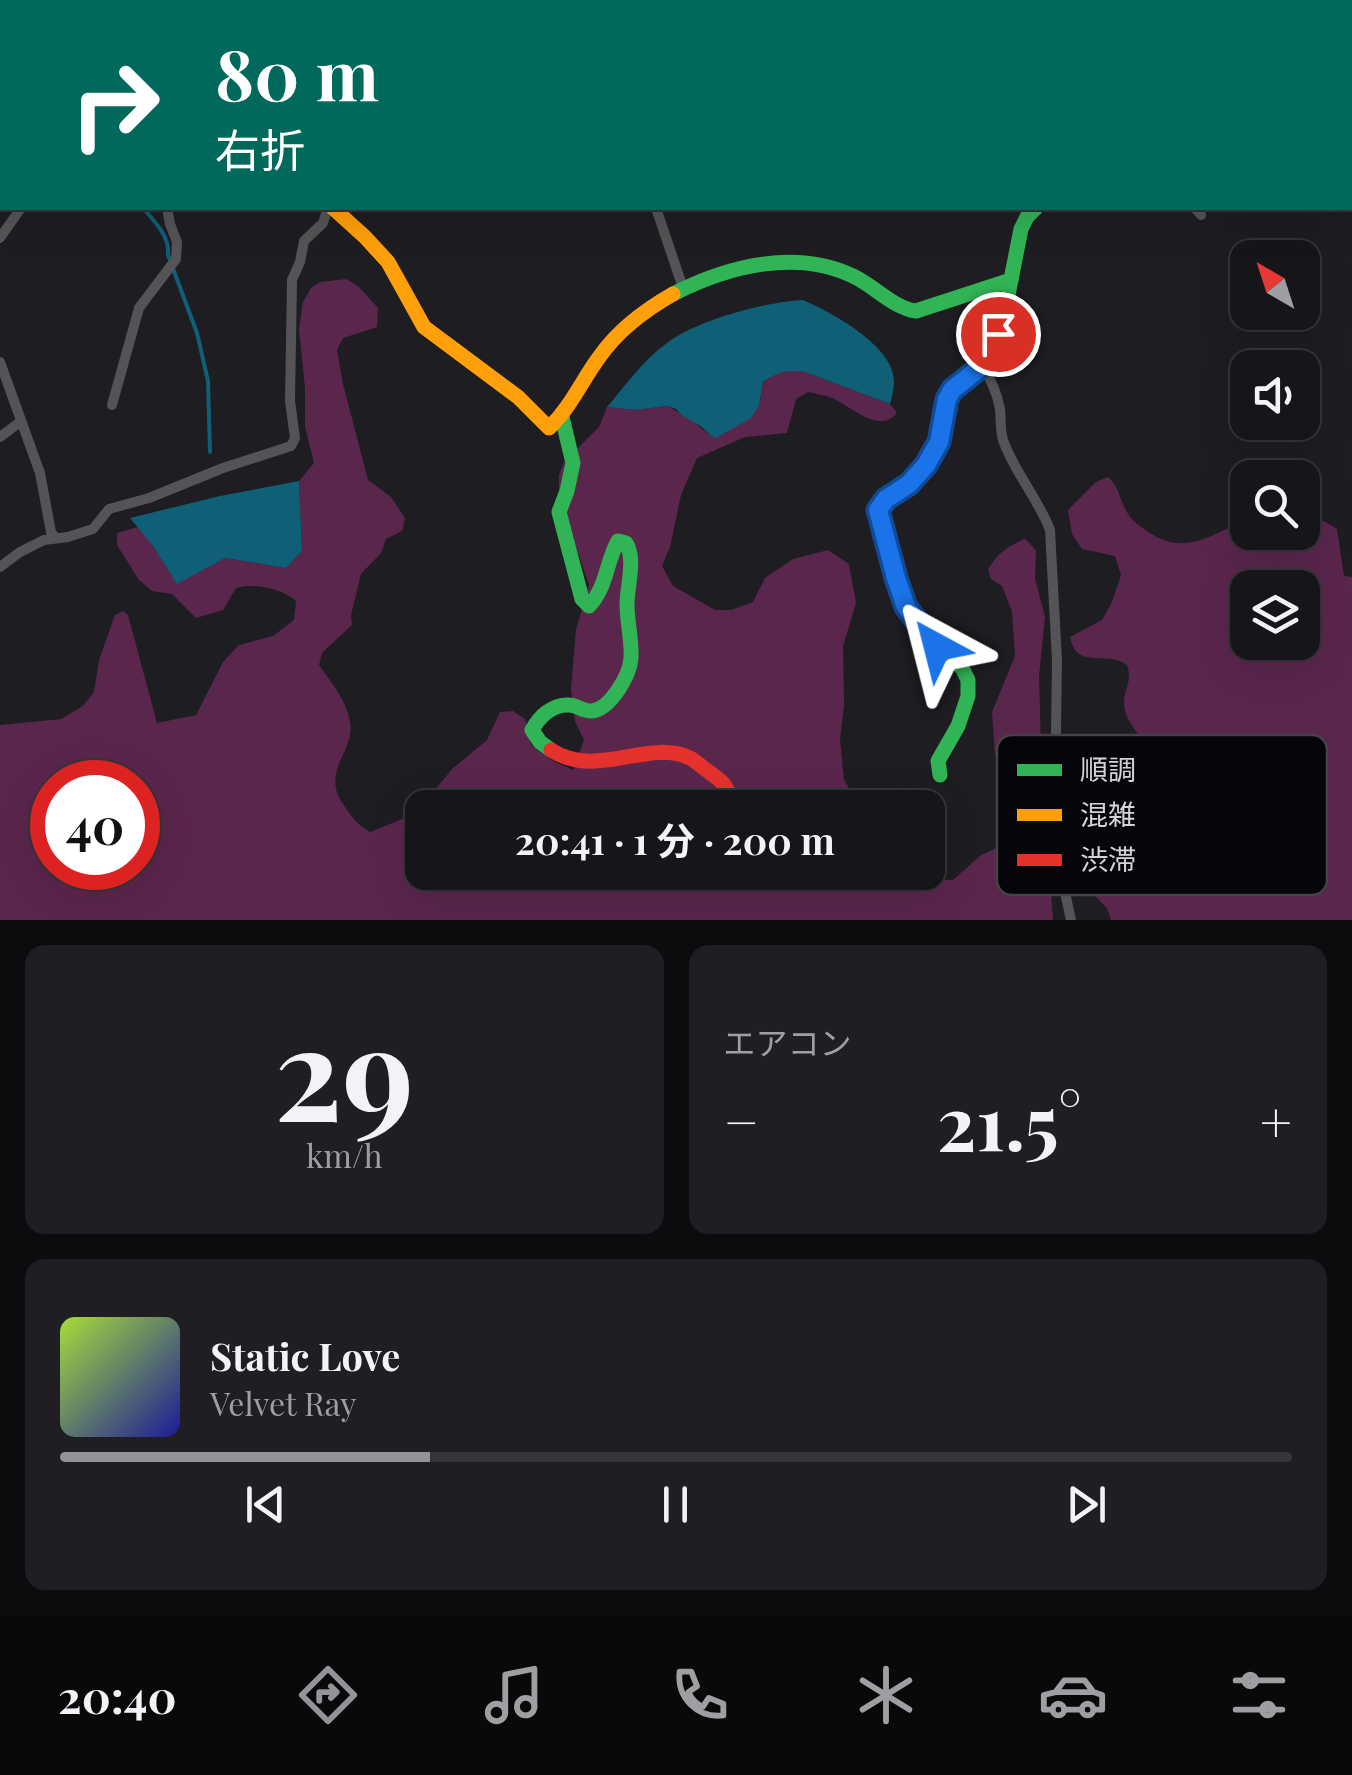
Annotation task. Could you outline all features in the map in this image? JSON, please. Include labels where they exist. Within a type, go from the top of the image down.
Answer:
[{"type":"street","points":[[0,238],[19,210]]},
{"type":"street","points":[[112,405],[139,308],[173,264],[177,242],[167,210]]},
{"type":"street","points":[[0,567],[20,552],[56,537],[93,530],[109,509],[291,446],[295,438],[290,401],[292,280],[304,241],[329,210]]},
{"type":"street","points":[[332,210],[371,242],[395,272],[412,313],[424,327],[518,397],[549,428],[562,417],[606,346],[655,305],[683,288],[744,267],[772,262],[824,266],[851,276],[915,312],[1011,280]]},
{"type":"street","points":[[657,210],[683,288]]},
{"type":"street","points":[[940,776],[938,761],[955,733],[968,696],[967,674],[931,641],[910,614],[878,510],[926,465],[939,442],[952,390],[982,366],[989,354],[1006,313],[1022,229],[1034,210]]},
{"type":"street","points":[[0,362],[40,473],[51,532],[56,537]]},
{"type":"street","points":[[982,366],[992,381],[1000,407],[1002,437],[1050,530],[1057,661],[1056,735]]},
{"type":"street","points":[[562,417],[572,463],[568,490],[559,512],[561,526],[582,599],[589,606],[600,594],[618,542],[630,546],[627,616],[631,662],[621,684],[603,706],[588,711],[570,705],[544,714],[532,730],[535,737],[569,760],[608,763],[658,754],[692,759],[721,778],[730,790]]},
{"type":"street","points":[[0,436],[20,422]]},
{"type":"street","points":[[1066,895],[1071,920]]},
{"type":"shaded area","points":[[346,279],[378,308],[377,327],[343,338],[337,350],[368,480],[391,497],[405,518],[402,531],[386,539],[381,553],[361,574],[352,625],[322,653],[319,665],[338,692],[350,721],[348,742],[335,781],[337,792],[352,816],[370,832],[405,818],[405,890],[945,890],[945,880],[953,880],[981,855],[997,848],[997,895],[1051,895],[1053,920],[0,920],[0,725],[61,719],[83,706],[94,692],[99,660],[115,615],[123,611],[128,615],[157,723],[196,715],[223,662],[239,645],[273,636],[294,620],[296,601],[260,586],[236,588],[223,610],[196,618],[172,594],[152,591],[139,580],[117,545],[117,533],[138,527],[177,583],[225,558],[286,568],[302,551],[299,481],[314,463],[305,426],[299,329],[303,302],[320,282]]},
{"type":"shaded area","points":[[805,372],[890,404],[897,413],[890,419],[874,420],[832,398],[808,392],[796,399],[787,433],[745,437],[697,458],[681,495],[662,566],[673,586],[715,610],[731,610],[753,602],[765,578],[793,559],[828,550],[849,564],[856,603],[843,646],[840,739],[844,780],[850,790],[435,790],[452,769],[487,740],[500,712],[513,711],[525,719],[531,745],[573,770],[584,740],[575,721],[571,689],[576,630],[589,585],[559,497],[559,475],[564,462],[599,427],[607,407],[635,410],[667,406],[711,436],[759,406],[763,383],[776,373]]},
{"type":"shaded area","points":[[1108,477],[1133,520],[1163,540],[1176,543],[1199,540],[1230,527],[1230,550],[1320,550],[1320,521],[1337,529],[1344,576],[1352,577],[1352,920],[1111,920],[1107,908],[1094,895],[1327,895],[1327,735],[1139,735],[1126,713],[1127,665],[1080,654],[1072,645],[1070,637],[1102,620],[1121,575],[1115,556],[1082,549],[1072,534],[1068,510],[1096,482]]},
{"type":"shaded area","points":[[1025,539],[1036,550],[1035,578],[1045,617],[1039,676],[1041,735],[997,735],[997,758],[992,712],[1015,656],[1012,612],[1002,586],[991,579],[988,570],[1003,551]]},
{"type":"water","points":[[803,300],[859,332],[884,355],[894,381],[890,404],[793,371],[763,382],[759,406],[751,418],[716,438],[667,406],[635,410],[607,407],[650,357],[680,335],[732,314]]},
{"type":"water","points":[[299,481],[302,551],[286,568],[225,558],[177,584],[130,518],[220,496]]},
{"type":"waterway","points":[[145,210],[164,235],[197,333],[208,381],[210,452]]},
{"type":"traffic: fast","points":[[940,775],[938,761],[958,726],[968,696],[968,680],[962,668],[937,647],[909,614],[878,516],[885,500],[909,485],[925,467],[936,447],[949,395],[988,357],[1005,310],[1021,229],[1034,210]]},
{"type":"traffic: fast","points":[[673,294],[716,275],[786,262],[833,268],[855,277],[892,302],[916,311],[1011,280]]},
{"type":"traffic: fast","points":[[551,750],[532,730],[538,720],[563,705],[591,711],[605,705],[623,682],[631,658],[627,604],[630,557],[626,543],[618,541],[595,599],[589,606],[582,599],[559,512],[573,463],[562,417]]},
{"type":"traffic: slow","points":[[335,210],[388,262],[424,327],[518,397],[549,428],[615,337],[673,294]]},
{"type":"traffic: jam","points":[[551,750],[586,761],[674,753],[690,758],[718,778],[727,790]]},
{"type":"route","points":[[937,647],[906,607],[878,510],[880,504],[909,484],[926,465],[939,442],[947,399],[952,390],[982,366],[998,334]]}]
